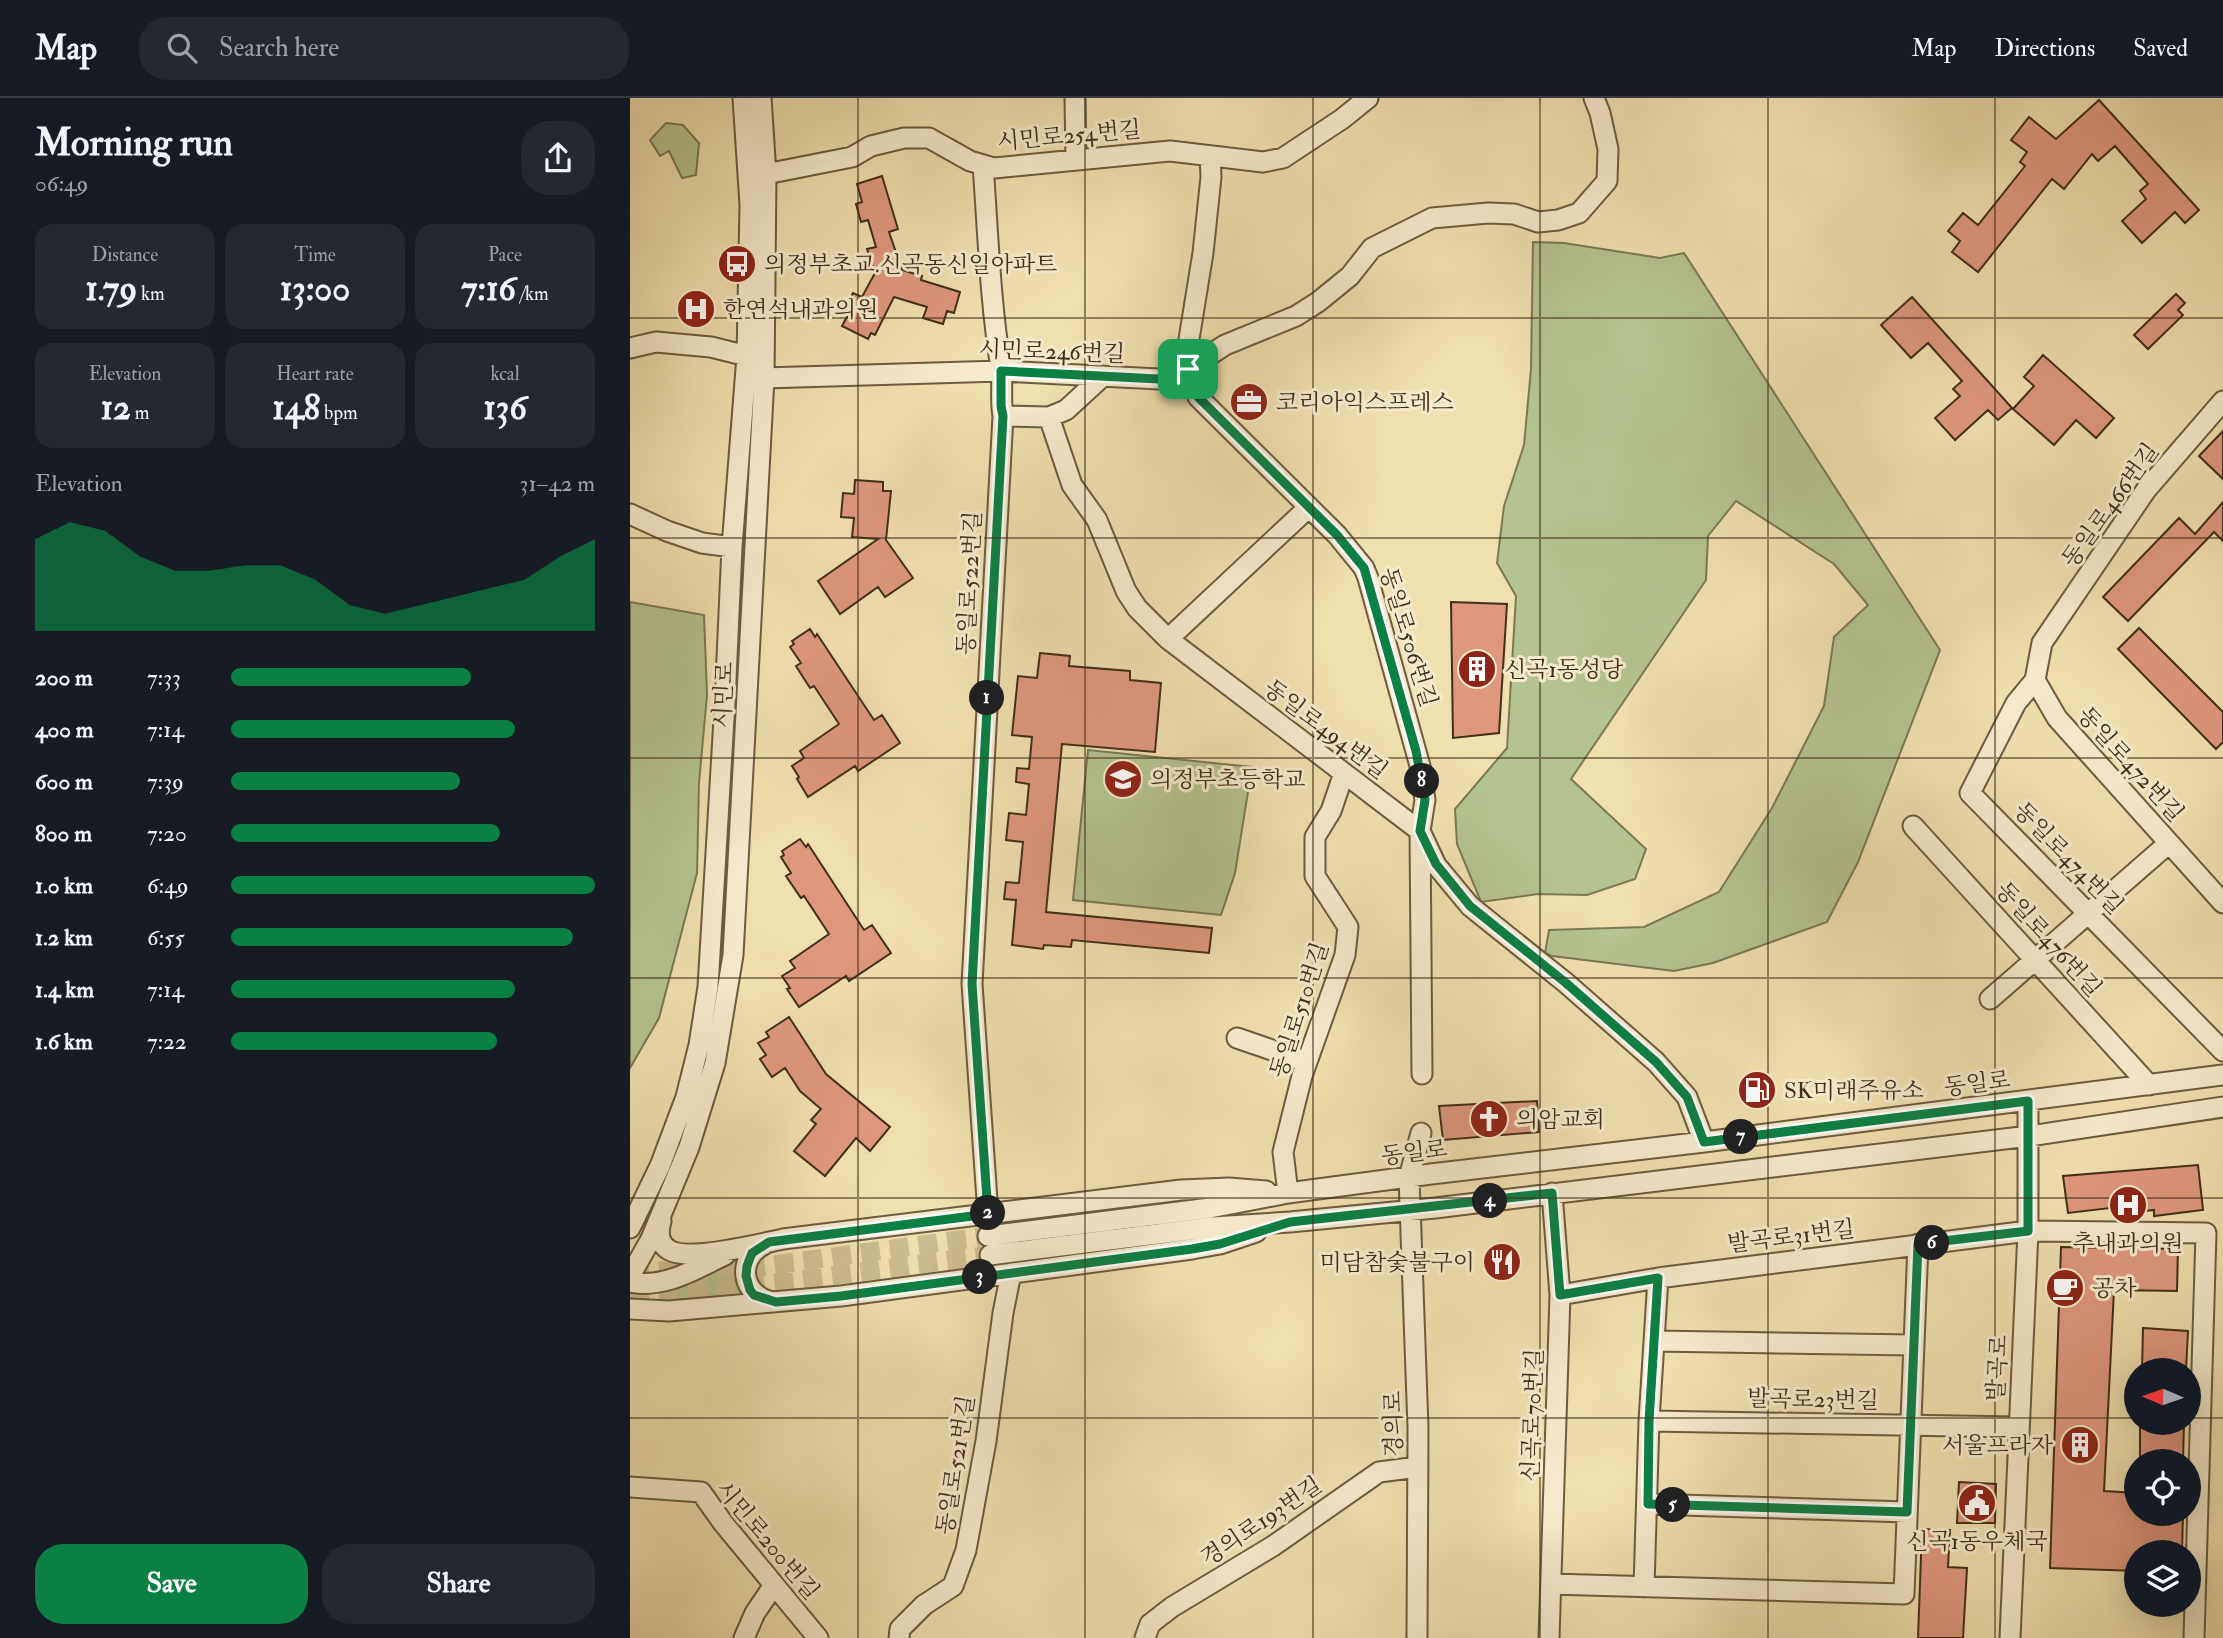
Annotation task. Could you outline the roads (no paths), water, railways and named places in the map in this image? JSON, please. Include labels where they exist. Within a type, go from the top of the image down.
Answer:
[{"type":"street","name":"시민로","points":[[630,1228],[660,1166],[679,1118],[693,1071],[704,1016],[710,961],[732,547],[758,364],[743,98]]},
{"type":"street","name":"시민로","points":[[630,1276],[642,1258],[689,1147],[715,1063],[733,955],[766,174],[761,98]]},
{"type":"street","points":[[1075,98],[1076,160]]},
{"type":"street","name":"시민로254번길","points":[[766,174],[852,157],[870,146],[904,138],[929,138],[970,161],[994,168],[1170,151],[1263,162],[1283,158],[1368,98]]},
{"type":"street","name":"시민로246번길","points":[[630,348],[656,342],[711,347],[758,364],[1159,379],[1176,377],[1225,345],[1296,316],[1350,276],[1372,248],[1432,218],[1488,213],[1514,214],[1538,222],[1558,220],[1579,213],[1607,181],[1608,149],[1601,113],[1594,98]]},
{"type":"street","name":"동일로506번길","points":[[1210,157],[1212,177],[1189,339],[1188,369],[1198,397],[1309,507],[1364,568],[1368,578],[1420,766],[1425,800],[1420,831],[1422,1074]]},
{"type":"street","name":"동일로522번길","points":[[983,165],[1003,416],[972,984],[988,1214]]},
{"type":"street","points":[[1003,416],[1049,417],[1066,410],[1103,376]]},
{"type":"street","name":"동일로466번길","points":[[2035,680],[2042,643],[2146,491],[2223,401]]},
{"type":"street","name":"동일로494번길","points":[[1049,417],[1072,485],[1097,520],[1126,590],[1137,608],[1168,639],[1420,831],[1436,864],[1470,906],[1566,983],[1656,1062],[1687,1097],[1704,1142]]},
{"type":"street","points":[[1168,639],[1309,507]]},
{"type":"street","points":[[630,514],[702,543],[732,547]]},
{"type":"street","name":"동일로472번길","points":[[2035,680],[2057,718],[2223,903]]},
{"type":"street","name":"동일로474번길","points":[[2035,680],[2016,703],[1970,793],[2223,1051]]},
{"type":"street","name":"동일로510번길","points":[[1288,1193],[1283,1152],[1307,1062],[1345,955],[1348,927],[1315,876],[1315,837],[1331,811],[1344,774]]},
{"type":"street","name":"동일로476번길","points":[[1913,826],[2148,1085]]},
{"type":"street","points":[[1990,999],[2169,843]]},
{"type":"street","points":[[1237,1038],[1307,1062]]},
{"type":"street","name":"동일로","points":[[2223,1075],[1288,1193],[1210,1209],[989,1245],[1410,1210],[2029,1136],[2223,1107]]},
{"type":"street","name":"발곡로","points":[[2010,1638],[2028,1231],[2028,1101]]},
{"type":"street","points":[[1410,1210],[1409,1177],[1421,1133]]},
{"type":"street","points":[[666,1204],[659,1232],[661,1241],[669,1250],[692,1254],[1181,1190],[1229,1188],[1288,1193]]},
{"type":"street","name":"신곡로70번길","points":[[1549,1638],[1560,1295],[1552,1193]]},
{"type":"street","name":"경의로","points":[[1410,1210],[1418,1467],[1417,1638]]},
{"type":"street","points":[[630,1309],[669,1311],[841,1296],[1192,1249],[1220,1244],[1290,1222]]},
{"type":"street","name":"발곡로31번길","points":[[1560,1295],[1658,1278],[2028,1231],[2206,1233],[2194,1638]]},
{"type":"street","points":[[769,1242],[752,1253],[746,1276],[754,1295],[776,1302]]},
{"type":"street","points":[[1551,1584],[1904,1594],[1918,1244]]},
{"type":"street","points":[[630,1282],[650,1284],[666,1281],[746,1247]]},
{"type":"street","name":"동일로521번길","points":[[899,1638],[900,1629],[924,1605],[953,1586],[966,1550],[986,1441],[1003,1312],[1011,1273]]},
{"type":"street","points":[[1644,1587],[1649,1421],[1658,1278]]},
{"type":"street","points":[[1654,1341],[1914,1345]]},
{"type":"street","name":"발곡로23번길","points":[[1649,1421],[2018,1427]]},
{"type":"street","name":"경의로193번길","points":[[1145,1638],[1150,1624],[1172,1607],[1273,1546],[1379,1472],[1418,1467]]},
{"type":"street","name":"시민로200번길","points":[[630,1487],[701,1492],[723,1523],[818,1638]]},
{"type":"street","points":[[1648,1504],[1907,1512]]},
{"type":"street","points":[[744,1638],[755,1613],[774,1585]]},
{"type":"tunnel","points":[[630,1272],[759,1267],[988,1236]]},
{"type":"tunnel","points":[[630,1293],[729,1289],[990,1255]]},
{"type":"place","name":"의정부초교.신곡동신일아파트","points":[[737,264]]},
{"type":"place","name":"한연석내과의원","points":[[696,309]]},
{"type":"place","name":"코리아익스프레스","points":[[1249,402]]},
{"type":"place","name":"신곡1동성당","points":[[1477,669]]},
{"type":"place","name":"의정부초등학교","points":[[1123,779]]},
{"type":"place","name":"SK미래주유소","points":[[1757,1090]]},
{"type":"place","name":"의암교회","points":[[1489,1119]]},
{"type":"place","name":"추내과의원","points":[[2128,1205]]},
{"type":"place","name":"미담참숯불구이","points":[[1502,1262]]},
{"type":"place","name":"공차","points":[[2065,1288]]},
{"type":"place","name":"서울프라자","points":[[2080,1445]]},
{"type":"place","name":"신곡1동우체국","points":[[1977,1503]]}]
